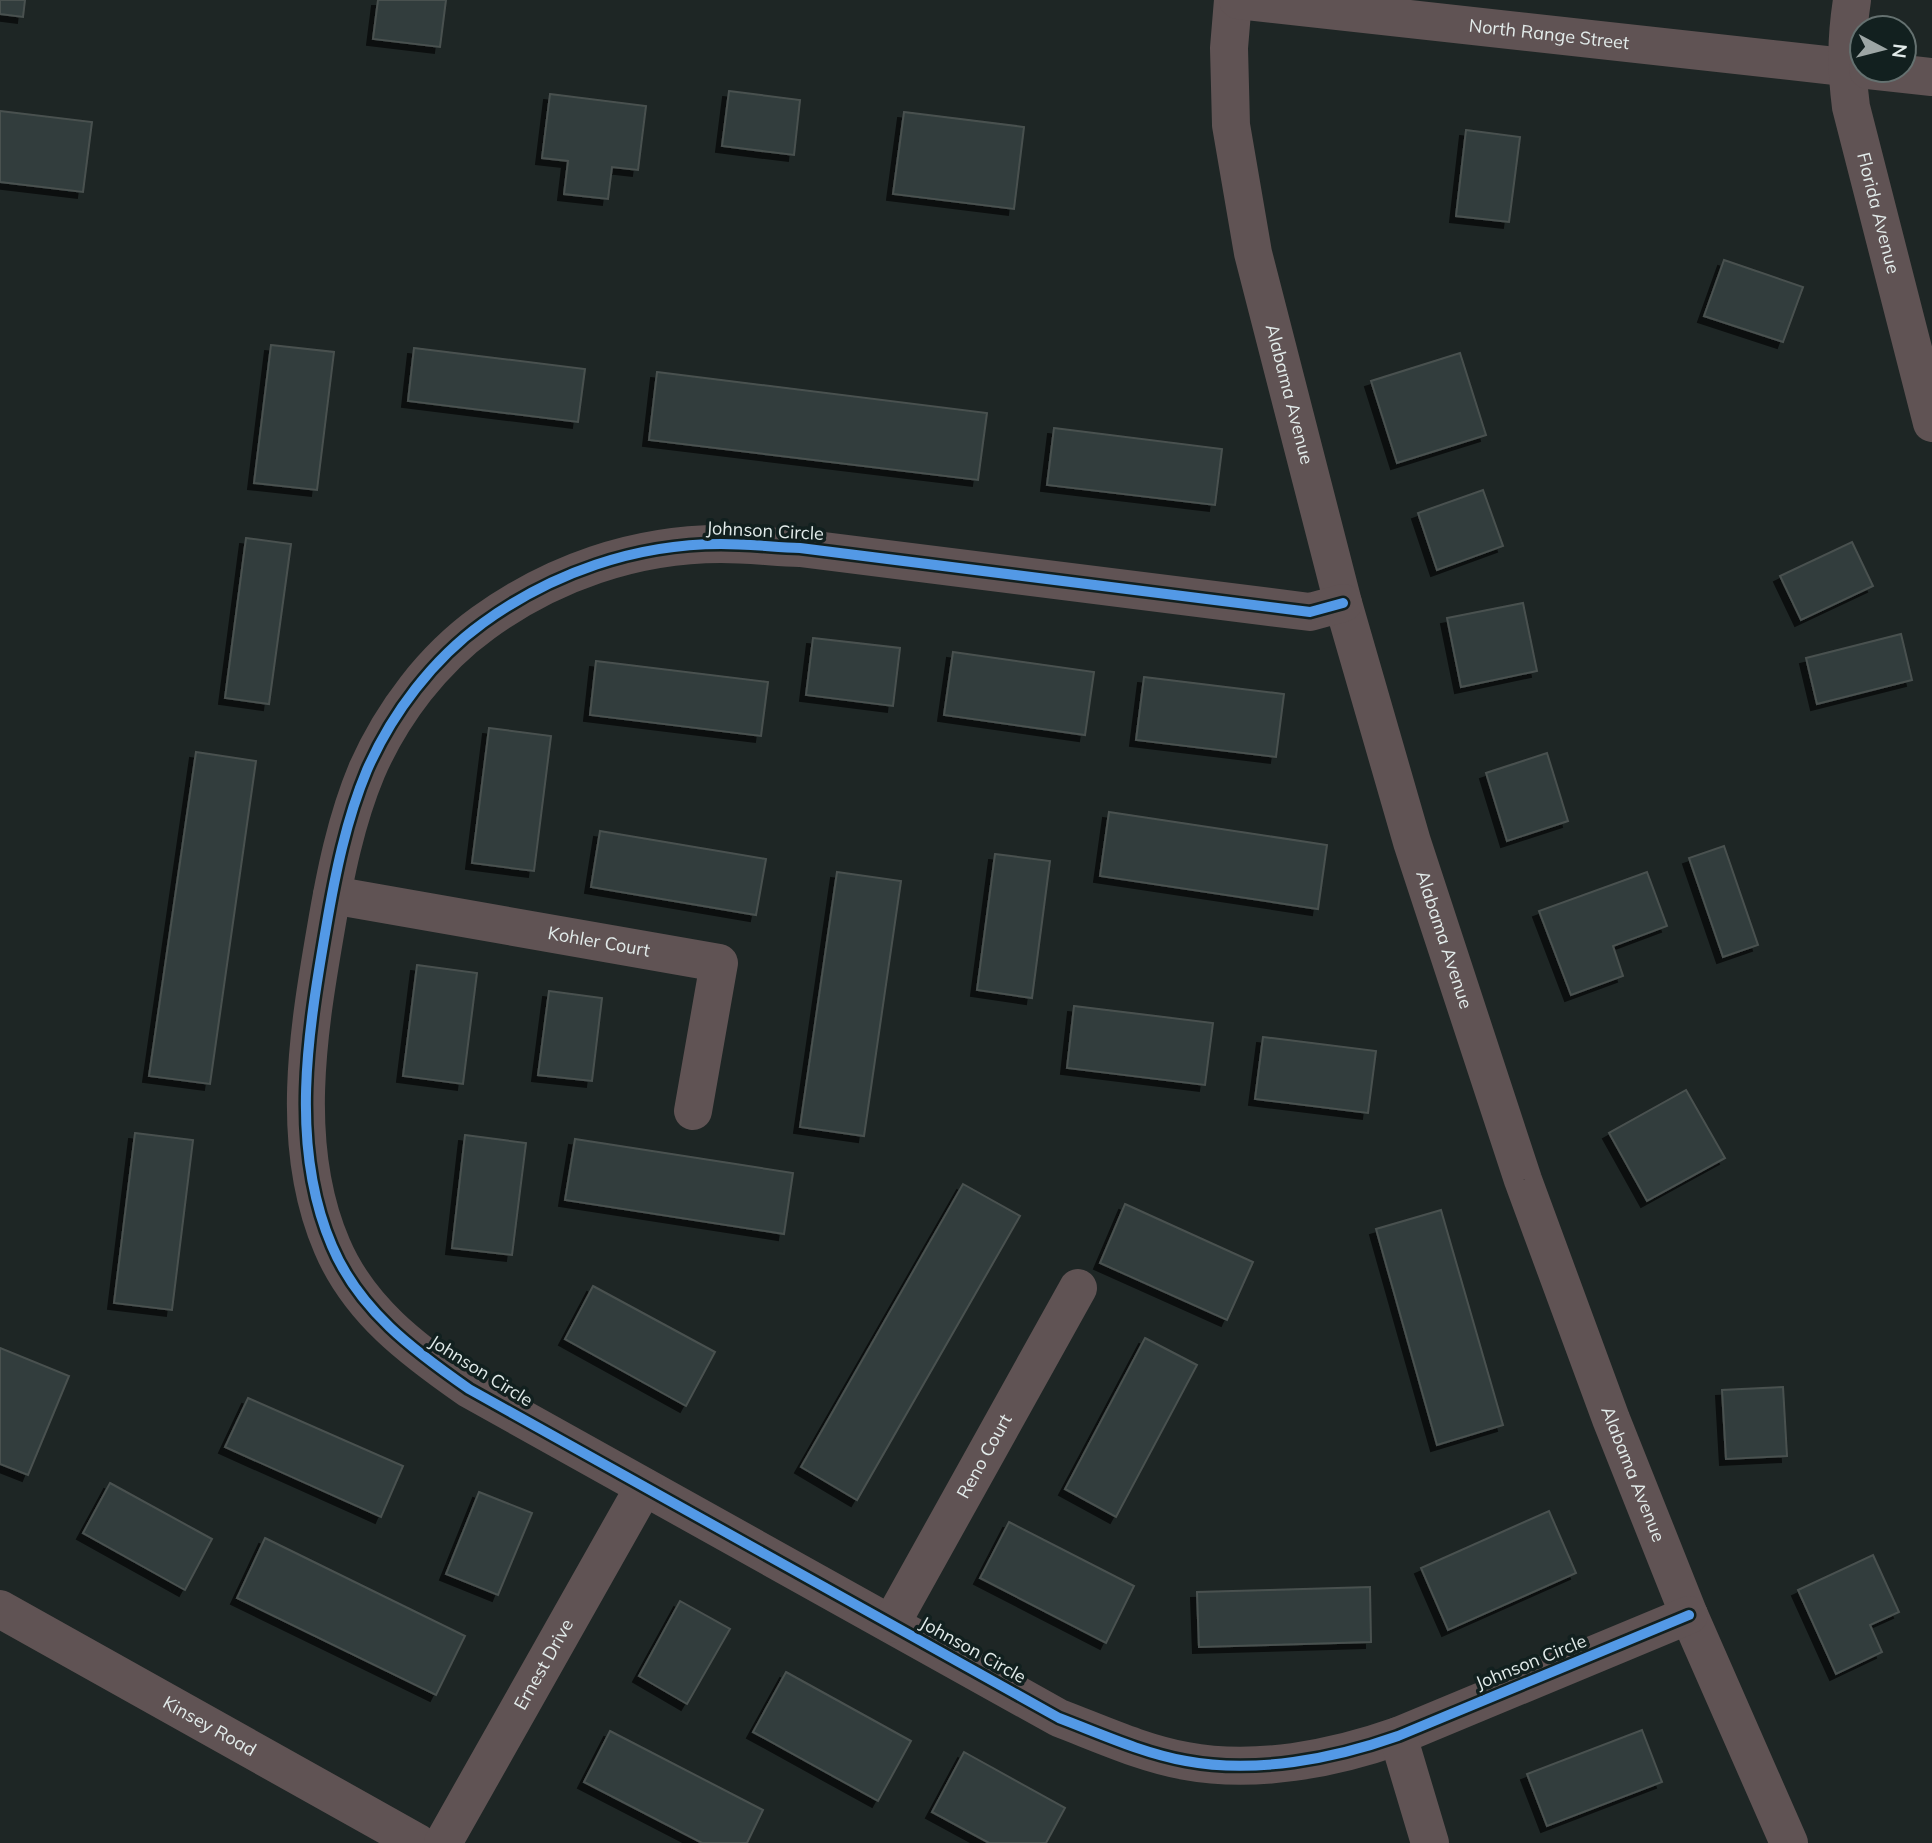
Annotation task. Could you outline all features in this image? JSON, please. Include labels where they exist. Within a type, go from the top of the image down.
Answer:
[{"type":"street","name":"North Range Street","points":[[1242,0],[1848,68]]},
{"type":"street","name":"Alabama Avenue","points":[[1242,0],[1229,48],[1231,125],[1253,253],[1343,603],[1416,855],[1523,1180],[1611,1419],[1689,1615],[1789,1843]]},
{"type":"street","name":"Florida Avenue","points":[[1858,84],[1854,120],[1932,423]]},
{"type":"street","name":"Johnson Circle","points":[[1343,603],[1310,612],[800,548],[719,544],[646,551],[587,565],[525,596],[481,624],[435,665],[419,685],[397,715],[368,769],[347,828],[318,975],[306,1072],[308,1138],[314,1192],[332,1246],[354,1287],[386,1325],[422,1357],[469,1389],[1059,1718],[1132,1747],[1187,1762],[1234,1765],[1320,1759],[1358,1750],[1398,1736],[1689,1615]]},
{"type":"street","name":"Kohler Court","points":[[332,895],[719,963],[693,1111]]},
{"type":"street","name":"Reno Court","points":[[891,1624],[1078,1289]]},
{"type":"street","name":"Ernest Drive","points":[[443,1843],[644,1487]]},
{"type":"street","name":"Kinsey Road","points":[[0,1609],[418,1843]]},
{"type":"street","points":[[1398,1736],[1430,1843]]},
{"type":"building","points":[[0,0],[25,0],[23,17],[0,14]]},
{"type":"building","points":[[378,0],[446,0],[440,47],[373,39]]},
{"type":"building","points":[[729,91],[800,100],[794,155],[722,146]]},
{"type":"building","points":[[550,94],[646,106],[638,170],[612,167],[608,199],[564,194],[568,161],[542,158]]},
{"type":"building","points":[[0,111],[92,122],[83,192],[0,182]]},
{"type":"building","points":[[904,112],[1024,127],[1014,209],[893,194]]},
{"type":"building","points":[[1466,130],[1520,137],[1509,222],[1456,216]]},
{"type":"building","points":[[1724,260],[1803,287],[1783,342],[1704,316]]},
{"type":"building","points":[[271,345],[334,352],[317,490],[254,483]]},
{"type":"building","points":[[414,348],[585,369],[578,422],[408,401]]},
{"type":"building","points":[[1460,353],[1486,435],[1397,463],[1371,381]]},
{"type":"building","points":[[657,372],[987,413],[978,480],[649,440]]},
{"type":"building","points":[[1054,428],[1222,449],[1215,505],[1047,485]]},
{"type":"building","points":[[1483,490],[1503,546],[1437,570],[1418,513]]},
{"type":"building","points":[[246,538],[291,544],[269,704],[225,698]]},
{"type":"building","points":[[1852,542],[1873,586],[1801,620],[1780,576]]},
{"type":"building","points":[[1523,603],[1537,671],[1461,687],[1447,618]]},
{"type":"building","points":[[1901,634],[1912,680],[1817,704],[1806,658]]},
{"type":"building","points":[[813,638],[900,648],[893,706],[806,695]]},
{"type":"building","points":[[953,652],[1094,672],[1085,735],[944,715]]},
{"type":"building","points":[[596,661],[768,682],[761,736],[590,715]]},
{"type":"building","points":[[1144,677],[1284,694],[1276,757],[1136,740]]},
{"type":"building","points":[[489,728],[551,736],[534,871],[472,863]]},
{"type":"building","points":[[196,752],[256,761],[210,1084],[149,1076]]},
{"type":"building","points":[[1547,753],[1568,821],[1507,841],[1486,773]]},
{"type":"building","points":[[1109,812],[1327,845],[1318,909],[1100,876]]},
{"type":"building","points":[[600,831],[766,859],[756,915],[591,887]]},
{"type":"building","points":[[1724,846],[1758,945],[1723,957],[1689,858]]},
{"type":"building","points":[[995,854],[1050,861],[1032,998],[977,990]]},
{"type":"building","points":[[837,872],[901,881],[864,1136],[800,1127]]},
{"type":"building","points":[[1647,872],[1667,926],[1613,946],[1623,976],[1571,995],[1539,911]]},
{"type":"building","points":[[417,965],[477,973],[463,1084],[403,1076]]},
{"type":"building","points":[[549,991],[602,998],[592,1081],[538,1075]]},
{"type":"building","points":[[1074,1006],[1213,1023],[1205,1085],[1067,1068]]},
{"type":"building","points":[[1263,1037],[1376,1051],[1368,1113],[1255,1099]]},
{"type":"building","points":[[1686,1090],[1725,1158],[1647,1201],[1609,1133]]},
{"type":"building","points":[[135,1133],[193,1140],[172,1310],[114,1303]]},
{"type":"building","points":[[465,1135],[526,1143],[512,1255],[452,1248]]},
{"type":"building","points":[[575,1139],[793,1173],[784,1234],[565,1200]]},
{"type":"building","points":[[963,1184],[1020,1216],[857,1500],[801,1467]]},
{"type":"building","points":[[1125,1204],[1253,1262],[1227,1320],[1100,1263]]},
{"type":"building","points":[[1441,1210],[1503,1425],[1437,1445],[1376,1229]]},
{"type":"building","points":[[593,1286],[715,1352],[686,1406],[565,1339]]},
{"type":"building","points":[[1145,1338],[1197,1365],[1116,1517],[1065,1489]]},
{"type":"building","points":[[0,1348],[69,1376],[28,1475],[0,1464]]},
{"type":"building","points":[[1783,1387],[1787,1456],[1726,1459],[1722,1390]]},
{"type":"building","points":[[248,1398],[403,1466],[381,1517],[225,1447]]},
{"type":"building","points":[[110,1483],[212,1539],[185,1590],[83,1533]]},
{"type":"building","points":[[479,1492],[532,1513],[498,1595],[446,1574]]},
{"type":"building","points":[[1549,1511],[1576,1573],[1448,1630],[1421,1568]]},
{"type":"building","points":[[1009,1522],[1134,1586],[1106,1643],[980,1578]]},
{"type":"building","points":[[265,1538],[465,1636],[436,1695],[237,1598]]},
{"type":"building","points":[[1873,1555],[1899,1612],[1870,1625],[1882,1652],[1836,1674],[1798,1590]]},
{"type":"building","points":[[1370,1587],[1371,1642],[1199,1647],[1197,1592]]},
{"type":"building","points":[[680,1601],[730,1629],[687,1704],[639,1676]]},
{"type":"building","points":[[786,1672],[911,1741],[878,1801],[753,1732]]},
{"type":"building","points":[[1642,1730],[1662,1782],[1547,1826],[1527,1774]]},
{"type":"building","points":[[610,1731],[763,1810],[747,1843],[702,1843],[584,1782]]},
{"type":"building","points":[[964,1752],[1065,1808],[1046,1843],[989,1843],[932,1812]]},
{"type":"cycle path","points":[[1343,603],[1310,612],[800,548],[721,544],[657,549],[626,556],[566,576],[510,605],[447,653],[416,689],[377,749],[353,808],[329,908],[309,1048],[306,1129],[310,1169],[319,1208],[343,1269],[372,1309],[408,1343],[469,1389],[1059,1718],[1154,1753],[1212,1765],[1239,1766],[1294,1762],[1347,1751],[1398,1736],[1689,1615]]}]
